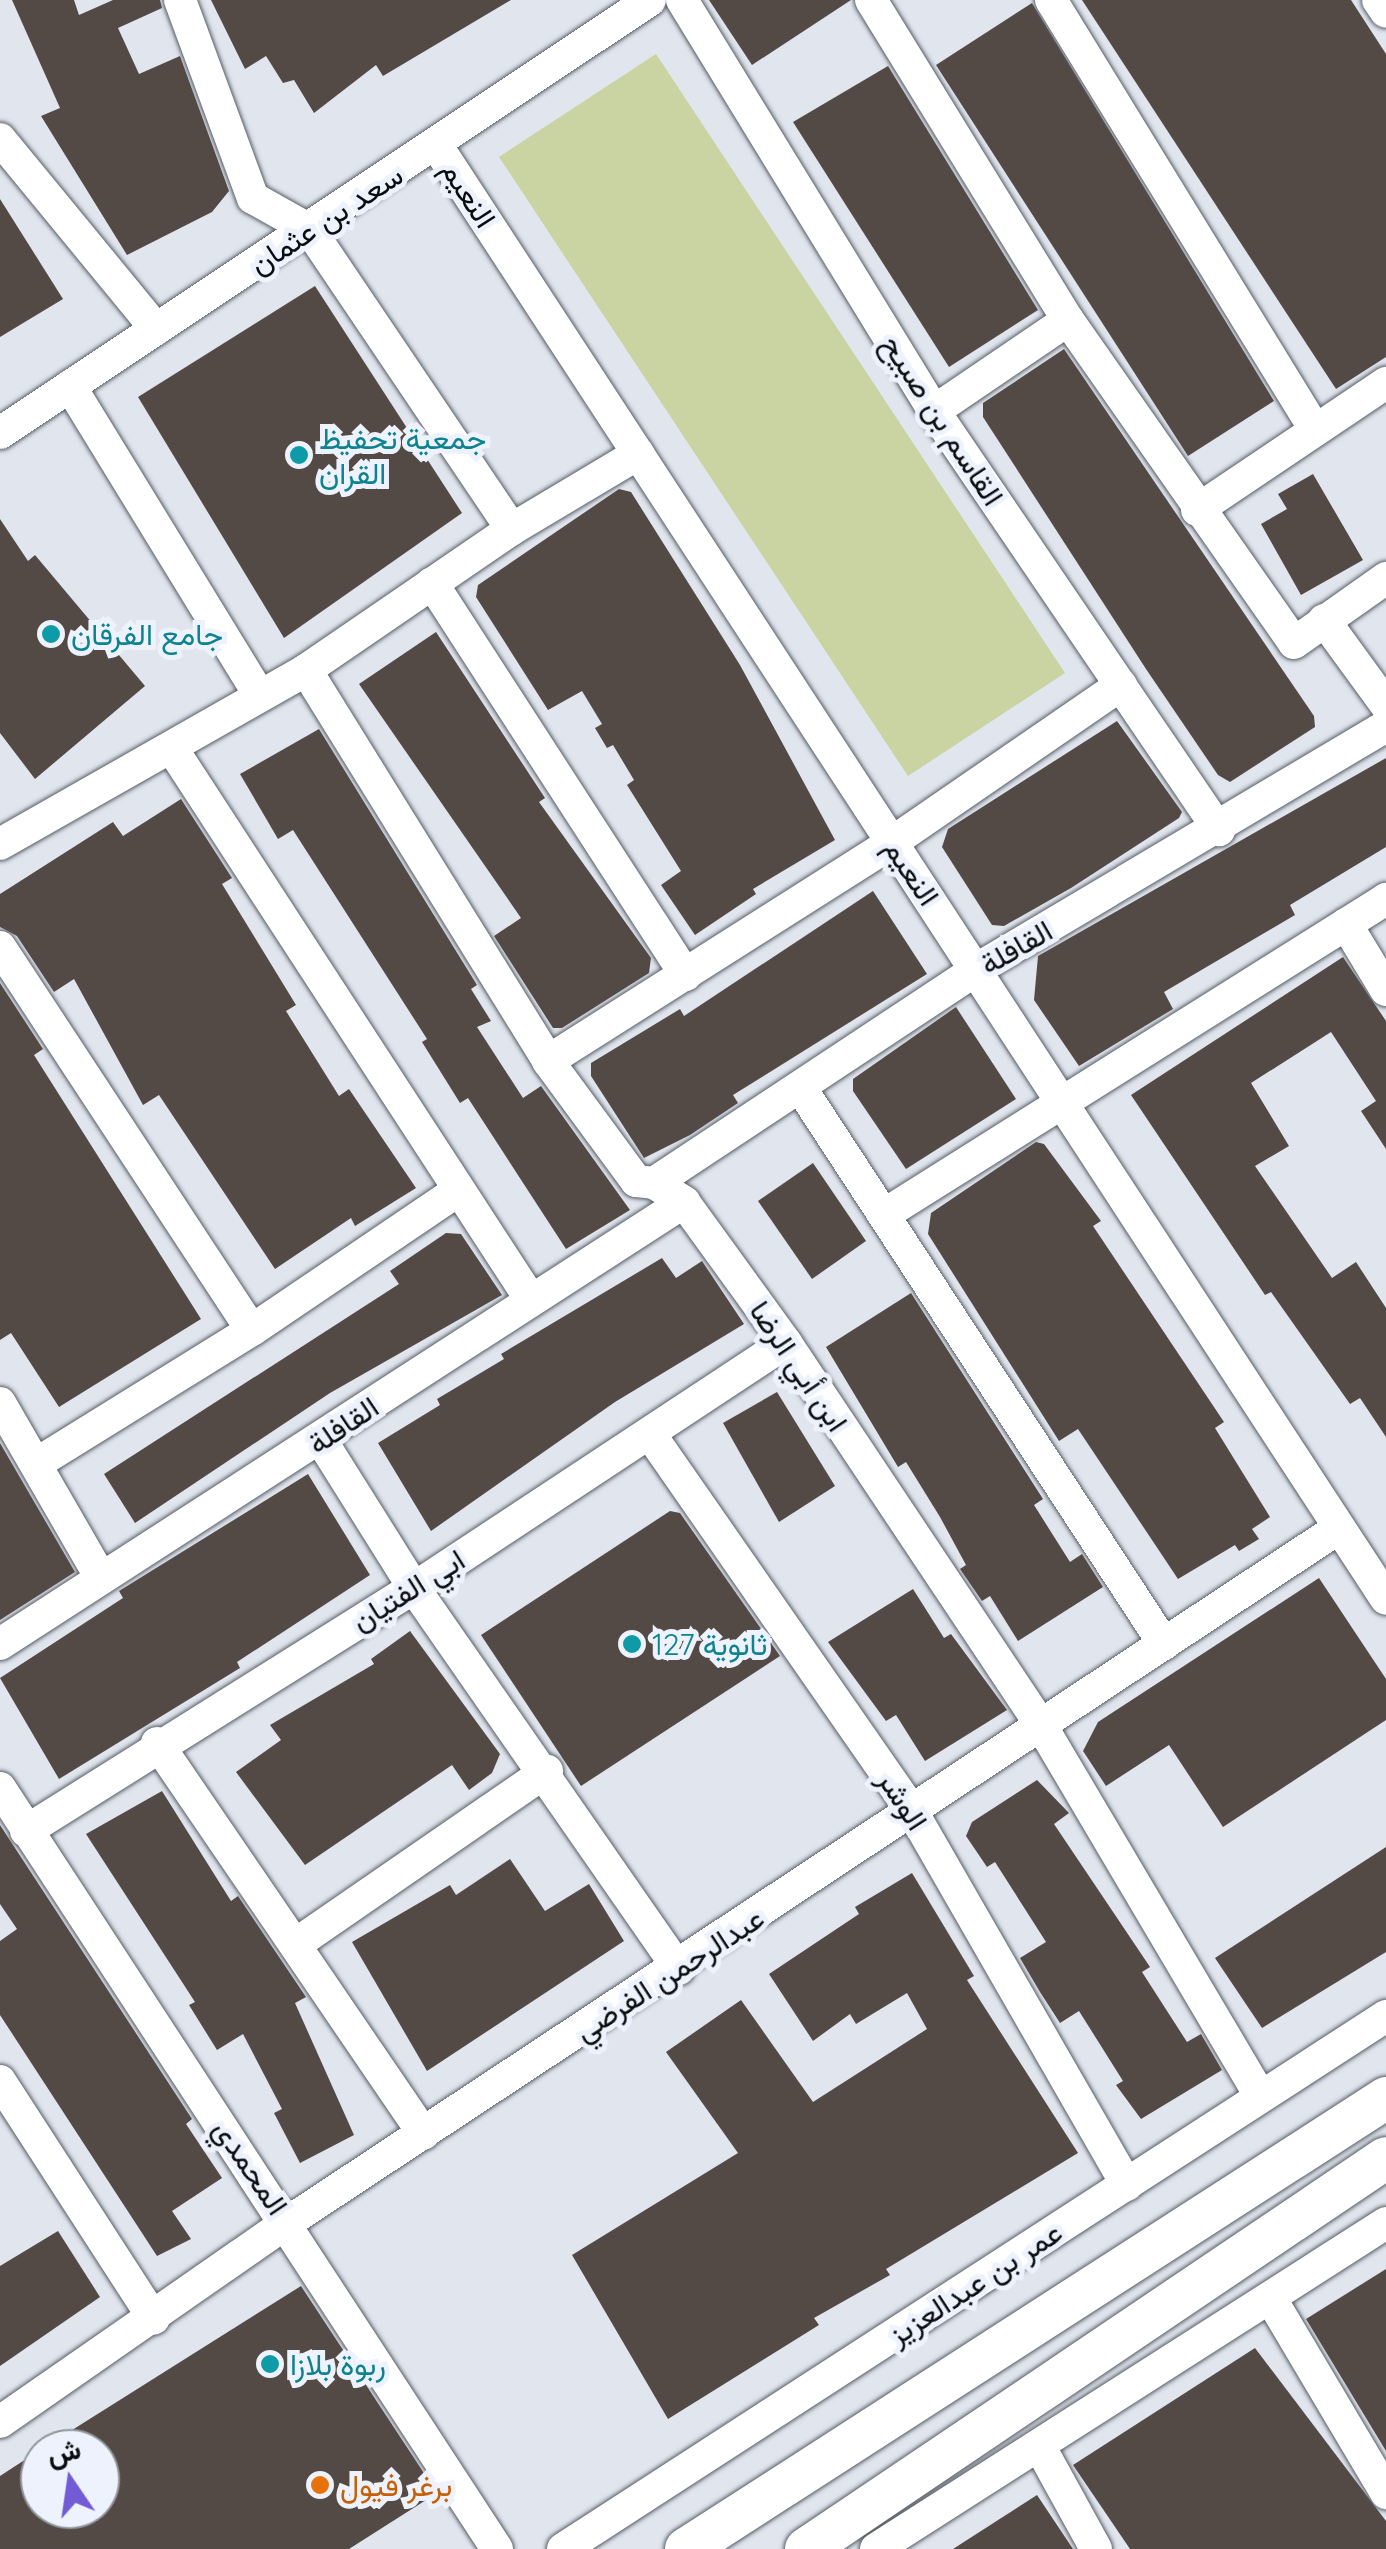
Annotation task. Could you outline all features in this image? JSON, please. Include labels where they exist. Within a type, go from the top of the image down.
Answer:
[{"type":"main road","points":[[686,2549],[1386,2098]]},
{"type":"main road","points":[[806,2549],[1386,2158]]},
{"type":"street","points":[[180,0],[253,198],[310,230],[512,530]]},
{"type":"street","name":"سعد بن عثمان","points":[[0,433],[437,146],[650,0]]},
{"type":"street","name":"القاسم بن صبيح","points":[[682,0],[934,411],[1219,830]]},
{"type":"street","points":[[871,0],[1068,320],[1294,644],[1386,578]]},
{"type":"street","points":[[1050,0],[1314,428]]},
{"type":"street","points":[[1378,0],[1386,12]]},
{"type":"street","points":[[0,139],[156,329]]},
{"type":"street","name":"النعيم","points":[[437,146],[978,969],[1339,1528],[1384,1590]]},
{"type":"street","points":[[934,411],[1068,320]]},
{"type":"street","points":[[1197,510],[1386,382]]},
{"type":"street","points":[[70,386],[258,693]]},
{"type":"street","points":[[2,838],[173,750],[258,693],[306,670],[512,530],[638,454]]},
{"type":"street","points":[[432,583],[686,976]]},
{"type":"street","points":[[1324,620],[1386,704]]},
{"type":"street","name":"ابن أبي الرضا","points":[[306,670],[548,1062],[636,1182],[654,1183],[684,1202],[786,1343],[1042,1727],[1260,2095]]},
{"type":"street","points":[[548,1062],[892,842],[1122,685]]},
{"type":"street","name":"القافلة","points":[[654,1183],[802,1090],[978,969],[1219,830],[1386,726]]},
{"type":"street","points":[[173,750],[531,1300]]},
{"type":"street","points":[[884,1214],[1064,1105],[1386,899]]},
{"type":"street","points":[[1346,924],[1386,990]]},
{"type":"street","points":[[0,946],[252,1330]]},
{"type":"street","points":[[802,1090],[1164,1644]]},
{"type":"street","points":[[39,1462],[252,1330],[457,1191]]},
{"type":"street","name":"القافلة","points":[[0,1644],[684,1202]]},
{"type":"street","name":"ابي الفتيان","points":[[26,1830],[157,1743],[414,1588],[786,1343]]},
{"type":"street","points":[[0,1403],[39,1462],[100,1576]]},
{"type":"street","name":"الوشر","points":[[650,1434],[914,1813],[1127,2185]]},
{"type":"street","points":[[320,1440],[414,1588],[547,1771],[678,1969]]},
{"type":"street","name":"عبدالرحمن الفرضي","points":[[0,2422],[154,2319],[288,2222],[678,1969],[1339,1528]]},
{"type":"street","points":[[157,1743],[424,2134]]},
{"type":"street","points":[[296,1944],[547,1771]]},
{"type":"street","name":"المحمدي","points":[[0,1788],[288,2222],[497,2549]]},
{"type":"street","name":"عمر بن عبدالعزيز","points":[[563,2549],[1386,2016]]},
{"type":"street","points":[[0,2081],[154,2319]]},
{"type":"street","points":[[876,2549],[1384,2228]]},
{"type":"street","points":[[1271,2299],[1386,2493]]},
{"type":"street","points":[[1040,2447],[1096,2549]]},
{"type":"street","points":[[899,2549],[953,2502]]},
{"type":"green space","points":[[656,54],[1065,673],[908,776],[499,157]]},
{"type":"building","points":[[12,0],[74,0],[79,15],[113,0],[160,0],[162,8],[118,28],[139,74],[180,56],[229,191],[212,212],[127,255],[41,116],[60,108]]},
{"type":"building","points":[[211,0],[511,0],[383,76],[376,65],[314,113],[294,80],[283,83],[266,56],[245,69]]},
{"type":"building","points":[[709,0],[851,0],[752,65]]},
{"type":"building","points":[[1082,0],[1351,0],[1386,54],[1386,357],[1336,389]]},
{"type":"building","points":[[1032,3],[1274,401],[1188,456],[936,65]]},
{"type":"building","points":[[888,66],[1038,310],[949,367],[793,122]]},
{"type":"building","points":[[0,199],[63,299],[0,337]]},
{"type":"building","name":"جمعية تحفيظ القران","points":[[315,286],[462,513],[284,638],[138,397]]},
{"type":"building","points":[[1064,349],[1314,716],[1315,727],[1230,782],[1218,775],[1146,669],[983,417],[983,403]]},
{"type":"building","points":[[1313,474],[1363,560],[1301,595],[1261,524],[1287,509],[1278,494]]},
{"type":"building","points":[[619,489],[631,492],[740,665],[835,840],[753,889],[756,894],[695,935],[661,885],[681,871],[627,785],[634,780],[613,745],[607,748],[595,728],[602,724],[582,691],[548,710],[476,597],[478,585]]},
{"type":"building","name":"جامع الفرقان","points":[[0,519],[28,561],[35,555],[145,686],[35,779],[0,733]]},
{"type":"building","points":[[436,632],[545,798],[539,802],[651,958],[649,973],[562,1028],[553,1028],[494,936],[521,918],[359,684]]},
{"type":"building","points":[[1117,721],[1182,812],[1179,818],[1071,888],[1004,926],[992,925],[942,847],[948,829]]},
{"type":"building","points":[[319,729],[477,985],[471,989],[491,1021],[477,1027],[523,1098],[541,1086],[630,1210],[566,1249],[468,1098],[460,1103],[422,1042],[427,1039],[293,830],[278,839],[240,774]]},
{"type":"building","points":[[1386,758],[1386,847],[1290,905],[1295,915],[1164,992],[1173,1009],[1079,1066],[1034,1000],[1038,956]]},
{"type":"building","points":[[181,799],[232,878],[222,884],[296,1005],[286,1011],[339,1096],[349,1089],[416,1188],[355,1226],[351,1218],[275,1269],[159,1095],[143,1105],[74,979],[54,992],[17,936],[0,927],[0,894],[113,822],[123,836]]},
{"type":"building","points":[[873,891],[927,974],[733,1095],[738,1103],[690,1135],[644,1158],[591,1076],[591,1063],[680,1009],[684,1016]]},
{"type":"building","points":[[1343,957],[1386,1021],[1386,1149],[1361,1111],[1376,1101],[1331,1032],[1251,1083],[1289,1146],[1255,1166],[1332,1278],[1356,1262],[1386,1308],[1386,1437],[1360,1398],[1350,1404],[1271,1292],[1265,1295],[1131,1095]]},
{"type":"building","points":[[0,983],[43,1049],[34,1055],[201,1319],[59,1407],[11,1333],[0,1340]]},
{"type":"building","points":[[956,1007],[1016,1099],[906,1169],[853,1091],[853,1079]]},
{"type":"building","points":[[1036,1142],[1044,1144],[1101,1221],[1093,1226],[1224,1422],[1215,1428],[1270,1517],[1252,1529],[1259,1539],[1239,1551],[1235,1545],[1178,1579],[1078,1429],[1059,1441],[928,1234],[931,1213]]},
{"type":"building","points":[[813,1163],[866,1241],[812,1279],[758,1201]]},
{"type":"building","points":[[446,1233],[461,1234],[502,1295],[330,1393],[135,1523],[104,1474],[399,1284],[390,1271]]},
{"type":"building","points":[[662,1258],[676,1278],[702,1261],[744,1324],[615,1402],[431,1531],[378,1443],[440,1405],[437,1399],[504,1359],[501,1354]]},
{"type":"building","points":[[911,1293],[1043,1499],[1034,1505],[1070,1562],[1082,1554],[1103,1587],[1018,1641],[990,1596],[982,1601],[960,1569],[966,1565],[940,1517],[906,1462],[898,1467],[826,1347]]},
{"type":"building","points":[[777,1392],[835,1486],[779,1522],[723,1423]]},
{"type":"building","points":[[0,1443],[75,1572],[0,1620]]},
{"type":"building","points":[[308,1474],[370,1575],[237,1662],[240,1668],[59,1779],[0,1678],[123,1598],[119,1591]]},
{"type":"building","name":"ثانوية 127","points":[[670,1511],[680,1513],[780,1656],[581,1786],[481,1635]]},
{"type":"building","points":[[1319,1578],[1386,1679],[1386,1720],[1223,1827],[1169,1745],[1106,1786],[1083,1751],[1098,1722]]},
{"type":"building","points":[[913,1589],[944,1638],[951,1634],[1007,1710],[925,1761],[896,1715],[886,1721],[828,1642]]},
{"type":"building","points":[[410,1631],[500,1754],[492,1773],[469,1790],[452,1765],[305,1865],[236,1772],[281,1740],[270,1725],[374,1664],[371,1659]]},
{"type":"building","points":[[1037,1780],[1069,1813],[1054,1824],[1150,1967],[1142,1972],[1187,2042],[1201,2034],[1222,2070],[1141,2119],[1116,2085],[1123,2081],[1079,2011],[1060,2023],[1040,1992],[1020,1958],[1046,1942],[995,1862],[987,1867],[966,1836],[972,1822]]},
{"type":"building","points":[[162,1791],[231,1901],[238,1896],[306,1997],[295,2003],[354,2135],[300,2163],[274,2113],[282,2109],[243,2034],[217,2050],[189,2005],[195,2002],[86,1834]]},
{"type":"building","points":[[0,1825],[192,2119],[186,2124],[222,2178],[172,2211],[191,2239],[157,2256],[0,2015],[0,1941],[17,1929],[0,1904]]},
{"type":"building","points":[[1386,1847],[1386,1952],[1262,2028],[1215,1958]]},
{"type":"building","points":[[510,1859],[545,1911],[589,1884],[624,1941],[427,2071],[352,1942],[450,1885],[456,1895]]},
{"type":"building","points":[[912,1873],[974,1976],[967,1980],[1078,2153],[886,2269],[890,2275],[814,2318],[819,2325],[668,2419],[572,2255],[738,2153],[666,2052],[741,2000],[813,2102],[927,2029],[907,1993],[856,2024],[850,2014],[813,2041],[769,1974],[859,1914],[855,1907]]},
{"type":"building","points":[[58,2231],[100,2297],[0,2366],[0,2266]]},
{"type":"building","points":[[1386,2269],[1386,2451],[1306,2319]]},
{"type":"building","name":"ربوة بلازا","points":[[301,2286],[437,2493],[349,2549],[0,2549],[0,2476],[20,2463],[20,2529],[120,2529],[120,2429],[74,2429]]},
{"type":"building","points":[[1255,2348],[1386,2521],[1386,2549],[1130,2549],[1073,2465]]},
{"type":"building","points":[[1037,2495],[1073,2549],[953,2549]]},
{"type":"place","name":"جمعية تحفيظ القران","points":[[299,455]]},
{"type":"place","name":"جامع الفرقان","points":[[51,634]]},
{"type":"place","name":"ثانوية 127","points":[[632,1644]]},
{"type":"place","name":"ربوة بلازا","points":[[270,2364]]},
{"type":"place","name":"برغر فيول","points":[[320,2485]]}]
